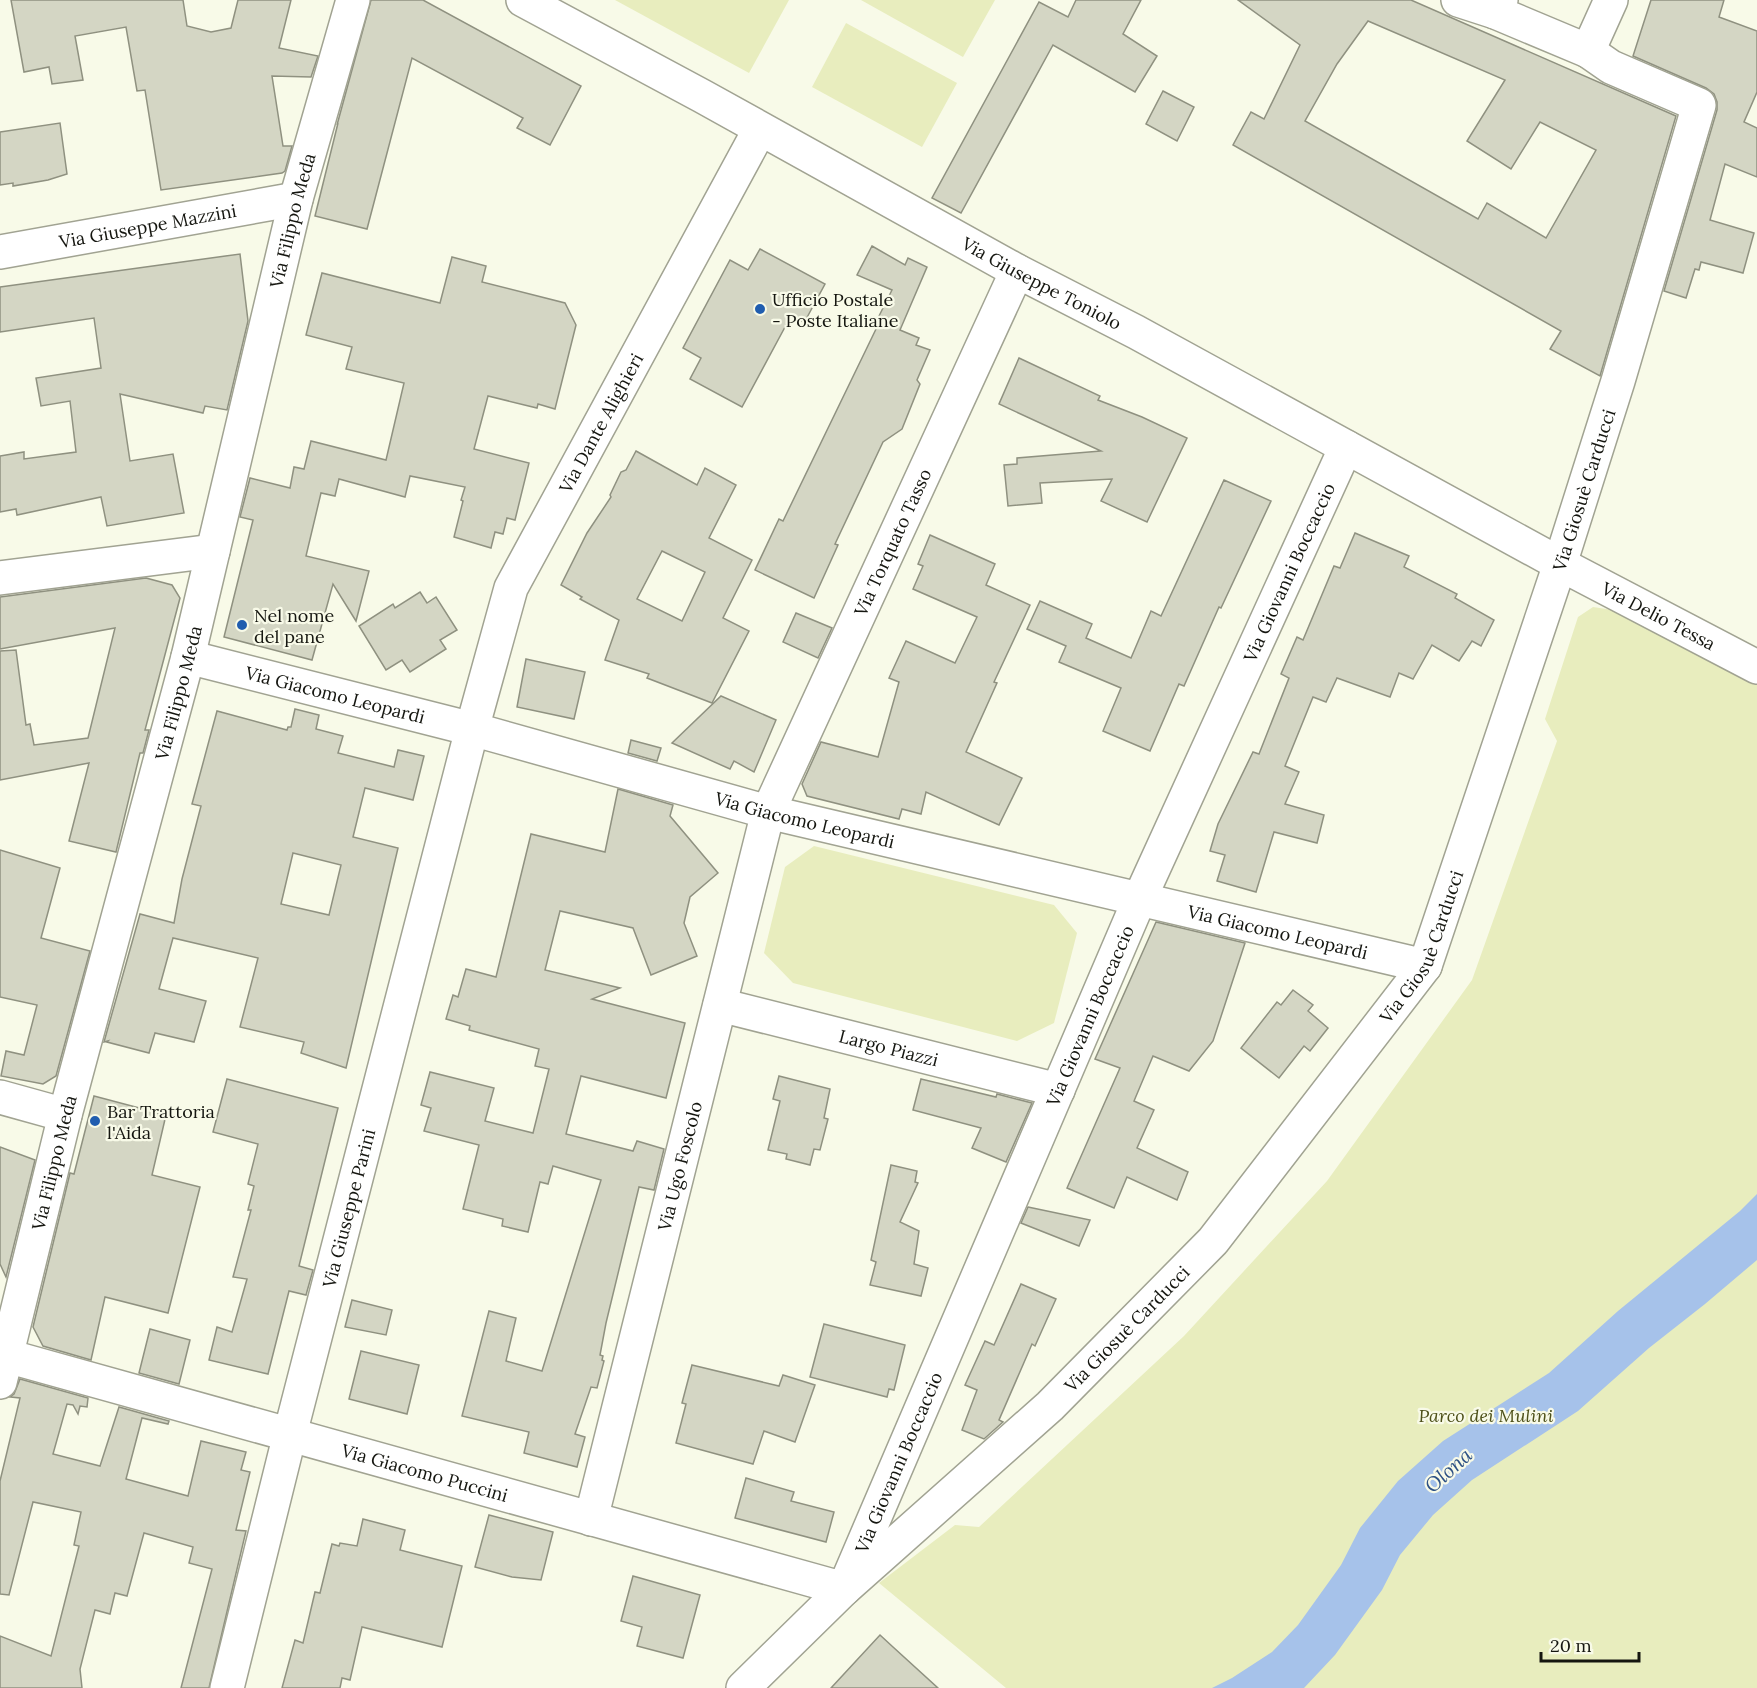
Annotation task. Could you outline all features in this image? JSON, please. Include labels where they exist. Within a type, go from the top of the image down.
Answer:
[{"type":"street","name":"Via Filippo Meda","points":[[2,1364],[188,657],[296,199],[353,0]]},
{"type":"street","name":"Via Giuseppe Toniolo","points":[[523,0],[1017,271],[1136,332],[1560,564]]},
{"type":"street","points":[[1458,0],[1498,6],[1588,51],[1611,0]]},
{"type":"street","name":"Via Giosuè Carducci","points":[[743,1688],[844,1589],[1050,1406],[1213,1241],[1425,966],[1560,564],[1618,381],[1699,105],[1611,67],[1588,51]]},
{"type":"street","name":"Via Dante Alighieri","points":[[472,729],[511,588],[760,129]]},
{"type":"street","name":"Via Giuseppe Mazzini","points":[[0,252],[296,199]]},
{"type":"street","name":"Via Torquato Tasso","points":[[768,812],[1017,271]]},
{"type":"street","name":"Via Giovanni Boccaccio","points":[[844,1589],[1140,898],[1347,447]]},
{"type":"street","points":[[0,578],[213,551]]},
{"type":"street","name":"Via Delio Tessa","points":[[1560,564],[1757,667]]},
{"type":"street","name":"Via Giacomo Leopardi","points":[[188,657],[472,729],[768,812],[1425,966]]},
{"type":"street","name":"Via Giuseppe Parini","points":[[227,1688],[290,1434],[472,729]]},
{"type":"street","name":"Via Ugo Foscolo","points":[[591,1519],[768,812]]},
{"type":"street","name":"Largo Piazzi","points":[[720,1005],[1058,1090]]},
{"type":"street","points":[[0,1097],[66,1115]]},
{"type":"street","name":"Via Giacomo Puccini","points":[[2,1364],[290,1434],[844,1589]]},
{"type":"green space","points":[[615,0],[789,0],[749,73]]},
{"type":"green space","points":[[861,0],[995,0],[963,57]]},
{"type":"green space","points":[[846,23],[957,83],[922,147],[812,87]]},
{"type":"green space","name":"Parco dei Mulini","points":[[1593,607],[1613,610],[1757,658],[1757,1688],[1006,1688],[879,1583],[955,1525],[979,1527],[1184,1336],[1327,1181],[1472,980],[1557,741],[1545,719],[1578,617]]},
{"type":"green space","points":[[814,846],[1054,905],[1077,933],[1054,1023],[1017,1041],[793,983],[764,953],[785,867]]},
{"type":"water","name":"Olona","points":[[1757,1194],[1757,1260],[1649,1348],[1578,1411],[1472,1480],[1433,1515],[1400,1555],[1382,1590],[1335,1655],[1304,1688],[1212,1688],[1272,1652],[1298,1625],[1341,1565],[1360,1528],[1398,1481],[1443,1441],[1549,1373],[1618,1311],[1740,1211]]},
{"type":"building","points":[[11,0],[183,0],[187,26],[211,32],[231,28],[238,0],[291,0],[279,48],[318,56],[311,77],[272,76],[283,146],[292,146],[285,171],[161,190],[145,90],[137,91],[126,27],[75,36],[83,80],[52,84],[49,67],[24,72]]},
{"type":"building","points":[[371,0],[423,0],[581,86],[550,145],[517,128],[523,118],[412,58],[367,229],[315,216]]},
{"type":"building","points":[[1076,0],[1141,0],[1123,34],[1157,56],[1135,92],[1053,45],[961,213],[932,198],[1039,2],[1068,17]]},
{"type":"building","points":[[1238,0],[1411,0],[1676,116],[1600,376],[1550,349],[1561,331],[1233,145],[1251,112],[1264,119],[1300,45]],"holes":[[[1368,21],[1505,80],[1467,141],[1511,169],[1540,122],[1596,150],[1546,238],[1487,203],[1478,219],[1305,121],[1337,64]]]},
{"type":"building","points":[[1651,0],[1724,0],[1719,17],[1757,31],[1757,92],[1744,122],[1757,128],[1757,177],[1725,164],[1710,220],[1754,233],[1743,273],[1701,262],[1699,270],[1695,269],[1686,298],[1664,291],[1717,110],[1717,102],[1714,94],[1706,88],[1633,56]]},
{"type":"building","points":[[1163,91],[1194,107],[1177,141],[1146,124]]},
{"type":"building","points":[[60,123],[67,174],[13,186],[13,183],[0,185],[0,132]]},
{"type":"building","points":[[872,246],[905,265],[908,258],[927,267],[900,330],[919,338],[916,345],[930,350],[917,380],[920,384],[902,429],[883,442],[835,544],[838,545],[814,598],[755,570],[779,519],[783,521],[877,327],[874,326],[892,290],[857,275]]},
{"type":"building","points":[[760,249],[825,284],[804,323],[792,314],[742,407],[690,379],[701,358],[683,348],[730,260],[748,270]]},
{"type":"building","points":[[240,254],[248,321],[227,410],[205,406],[203,413],[120,394],[130,461],[173,454],[184,513],[107,526],[101,497],[17,515],[16,509],[0,512],[0,456],[24,452],[24,459],[76,452],[70,401],[41,406],[36,378],[101,368],[94,318],[0,332],[0,287]]},
{"type":"building","points":[[452,257],[486,266],[482,282],[565,303],[576,325],[555,409],[538,404],[537,408],[488,396],[474,449],[529,463],[515,520],[507,518],[503,534],[495,532],[491,548],[454,537],[465,487],[410,476],[405,497],[339,479],[335,496],[321,493],[306,556],[369,571],[356,621],[333,584],[312,660],[224,637],[253,520],[240,517],[250,478],[290,488],[294,467],[304,469],[311,441],[386,460],[404,383],[346,369],[352,347],[306,335],[322,273],[440,303]]},
{"type":"building","points":[[1019,358],[1100,396],[1098,400],[1187,438],[1147,522],[1101,501],[1112,479],[1040,483],[1042,503],[1008,506],[1004,465],[1017,464],[1017,458],[1101,451],[999,404]]},
{"type":"building","points":[[636,451],[697,485],[705,468],[736,485],[709,538],[752,560],[723,618],[749,631],[712,703],[647,678],[649,674],[605,660],[619,620],[580,599],[582,597],[561,585],[587,533],[611,497],[621,472],[626,470]],"holes":[[[662,551],[705,572],[682,621],[637,599]]]},
{"type":"building","points":[[1224,480],[1271,501],[1221,608],[1219,607],[1184,686],[1179,684],[1150,751],[1103,731],[1121,688],[1059,662],[1066,646],[1027,629],[1040,601],[1092,624],[1086,638],[1131,658],[1151,611],[1161,616]]},
{"type":"building","points":[[1355,533],[1409,556],[1404,567],[1457,594],[1455,598],[1494,620],[1481,646],[1472,641],[1459,661],[1432,645],[1413,679],[1399,673],[1390,697],[1337,678],[1326,702],[1313,697],[1285,766],[1299,772],[1285,804],[1324,815],[1317,843],[1274,832],[1256,892],[1217,881],[1225,855],[1210,851],[1218,824],[1253,752],[1259,754],[1289,678],[1281,674],[1297,637],[1303,640],[1334,566],[1340,568]]},
{"type":"building","points":[[930,535],[995,564],[986,585],[1030,605],[994,682],[997,683],[966,752],[1022,778],[999,825],[926,792],[921,814],[902,809],[899,819],[807,796],[802,784],[821,742],[878,757],[899,682],[889,678],[906,641],[955,663],[977,617],[913,589],[923,566],[918,564]]},
{"type":"building","points":[[146,578],[172,585],[180,598],[145,730],[149,730],[143,753],[140,753],[116,852],[69,841],[89,763],[0,780],[0,651],[16,650],[26,725],[30,724],[34,745],[88,738],[115,628],[0,649],[0,597]]},
{"type":"building","points":[[420,592],[427,603],[436,597],[457,630],[440,640],[446,649],[410,672],[402,660],[386,670],[359,626],[393,604],[395,608]]},
{"type":"building","points":[[796,613],[832,628],[818,658],[783,642]]},
{"type":"building","points":[[526,659],[585,672],[574,719],[517,707]]},
{"type":"building","points":[[721,696],[776,720],[754,772],[734,761],[730,769],[672,743]]},
{"type":"building","points":[[295,709],[319,715],[316,729],[343,736],[338,753],[394,767],[398,750],[424,756],[413,800],[365,788],[353,837],[398,848],[346,1068],[301,1053],[304,1042],[240,1027],[258,958],[173,938],[159,989],[206,1001],[194,1042],[155,1033],[149,1053],[108,1041],[104,1042],[140,914],[174,923],[182,879],[201,806],[192,804],[217,711],[287,730],[291,727]],"holes":[[[293,853],[341,865],[329,915],[281,904]]]},
{"type":"building","points":[[631,740],[661,748],[657,761],[628,753]]},
{"type":"building","points":[[618,789],[673,805],[670,816],[718,873],[690,897],[684,923],[697,956],[651,975],[633,928],[560,911],[545,970],[620,988],[592,999],[685,1023],[666,1098],[581,1076],[566,1134],[633,1151],[637,1141],[664,1149],[654,1190],[639,1187],[606,1323],[600,1355],[603,1356],[604,1361],[597,1388],[591,1387],[575,1434],[585,1437],[577,1467],[524,1453],[529,1432],[462,1416],[489,1311],[516,1318],[506,1361],[542,1371],[601,1180],[553,1166],[548,1184],[540,1182],[528,1232],[502,1226],[503,1219],[463,1209],[479,1145],[424,1131],[431,1108],[421,1105],[430,1072],[494,1088],[485,1121],[533,1133],[549,1069],[535,1066],[539,1049],[469,1030],[470,1026],[446,1019],[453,995],[458,997],[466,969],[496,977],[531,834],[605,852]]},
{"type":"building","points":[[0,850],[60,868],[41,938],[90,951],[56,1076],[43,1084],[1,1076],[6,1051],[24,1055],[37,1005],[0,997]]},
{"type":"building","points":[[1156,922],[1245,943],[1213,1041],[1189,1071],[1153,1056],[1134,1101],[1154,1110],[1137,1148],[1188,1172],[1177,1200],[1127,1177],[1114,1208],[1067,1188],[1120,1068],[1095,1059]]},
{"type":"building","points":[[1293,990],[1313,1005],[1308,1011],[1328,1028],[1310,1051],[1304,1046],[1279,1078],[1241,1048],[1277,1002],[1281,1005]]},
{"type":"building","points":[[779,1076],[830,1089],[824,1118],[828,1119],[820,1150],[814,1149],[810,1165],[786,1159],[787,1154],[768,1150],[780,1101],[773,1099]]},
{"type":"building","points":[[227,1079],[338,1108],[299,1266],[313,1270],[306,1295],[289,1291],[268,1374],[209,1360],[217,1327],[232,1332],[247,1279],[233,1277],[251,1210],[248,1210],[254,1186],[248,1184],[258,1144],[213,1132]]},
{"type":"building","points":[[921,1079],[1032,1103],[1006,1162],[972,1148],[981,1128],[913,1110]]},
{"type":"building","points":[[94,1096],[166,1115],[152,1175],[200,1187],[168,1313],[105,1297],[91,1360],[43,1346],[33,1327],[70,1173],[74,1174]]},
{"type":"building","points":[[0,1147],[35,1160],[6,1277],[0,1264]]},
{"type":"building","points":[[891,1165],[917,1171],[915,1182],[918,1183],[900,1222],[919,1231],[914,1264],[928,1268],[921,1296],[870,1285],[876,1262],[871,1260]]},
{"type":"building","points":[[1028,1207],[1090,1220],[1079,1246],[1021,1223]]},
{"type":"building","points":[[1021,1284],[1056,1299],[1035,1346],[1032,1344],[999,1420],[1003,1422],[984,1439],[962,1430],[977,1390],[965,1385],[985,1341],[994,1345]]},
{"type":"building","points":[[352,1300],[392,1310],[386,1335],[345,1327]]},
{"type":"building","points":[[824,1324],[905,1345],[894,1390],[889,1389],[887,1397],[810,1377]]},
{"type":"building","points":[[150,1329],[190,1340],[179,1384],[139,1373]]},
{"type":"building","points":[[361,1351],[419,1365],[407,1414],[349,1399]]},
{"type":"building","points":[[692,1365],[779,1386],[783,1375],[815,1385],[795,1442],[764,1431],[753,1464],[676,1443],[686,1404],[682,1403]]},
{"type":"building","points":[[20,1379],[88,1398],[87,1407],[80,1406],[78,1414],[73,1405],[67,1404],[53,1454],[100,1466],[119,1407],[169,1421],[168,1424],[142,1418],[126,1479],[188,1496],[201,1441],[246,1452],[241,1470],[250,1472],[236,1530],[246,1531],[209,1688],[181,1688],[212,1569],[189,1563],[193,1547],[144,1533],[127,1596],[115,1593],[110,1614],[95,1610],[80,1669],[82,1688],[0,1688],[0,1636],[51,1656],[79,1546],[74,1545],[81,1512],[33,1502],[9,1595],[0,1594],[0,1481],[20,1398],[10,1397],[14,1394]]},
{"type":"building","points":[[746,1478],[794,1492],[791,1501],[834,1512],[826,1542],[735,1518]]},
{"type":"building","points":[[489,1515],[553,1532],[541,1580],[512,1577],[475,1567]]},
{"type":"building","points":[[363,1519],[405,1530],[400,1550],[462,1566],[442,1647],[362,1627],[350,1680],[342,1678],[340,1688],[282,1688],[295,1640],[303,1643],[315,1592],[320,1593],[332,1544],[357,1546]]},
{"type":"building","points":[[633,1576],[700,1595],[683,1658],[637,1646],[642,1627],[621,1621]]},
{"type":"building","points":[[880,1635],[893,1647],[938,1688],[831,1688]]},
{"type":"place","name":"Ufficio Postale - Poste Italiane","points":[[760,309]]},
{"type":"place","name":"Nel nome del pane","points":[[242,625]]},
{"type":"place","name":"Bar Trattoria l'Aida","points":[[95,1121]]}]
